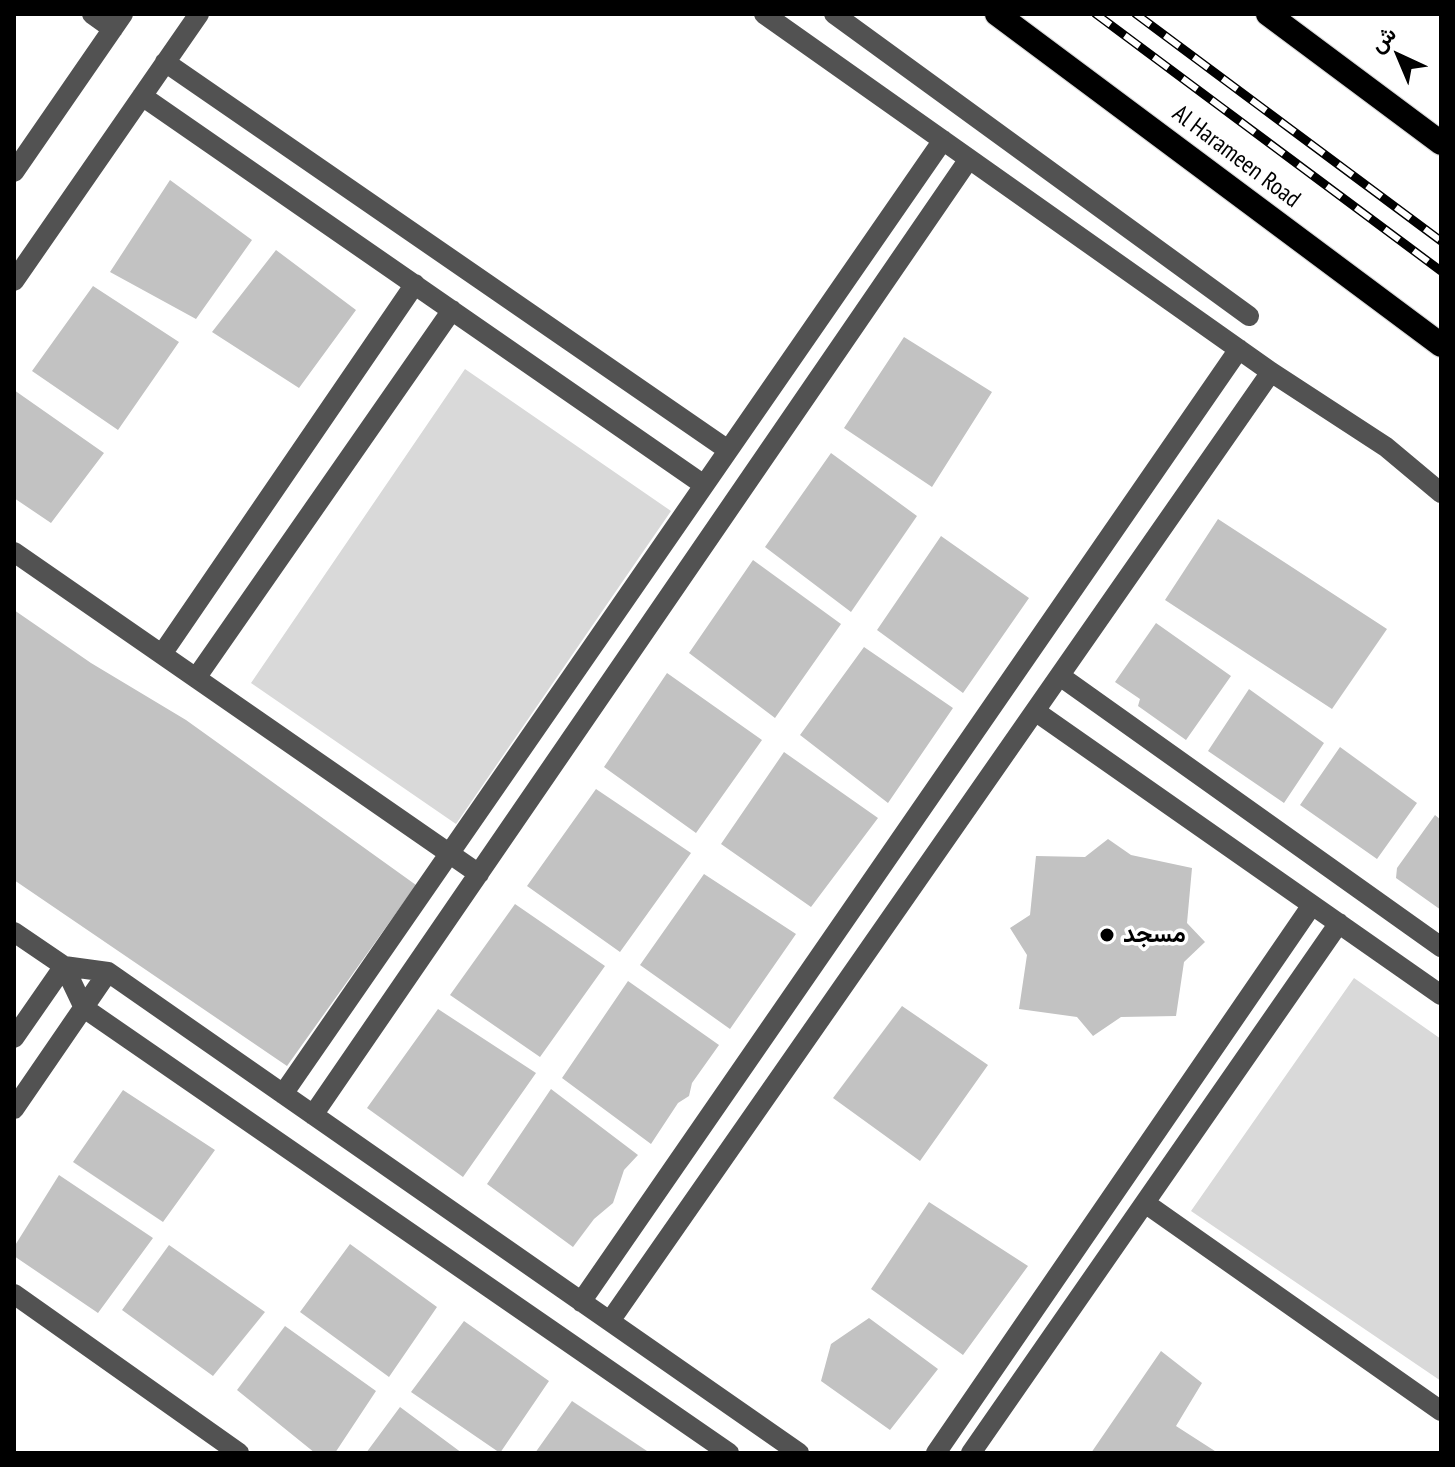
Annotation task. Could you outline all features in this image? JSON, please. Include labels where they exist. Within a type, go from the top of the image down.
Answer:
[{"type":"highway","name":"Al Harameen Road","points":[[997,14],[1441,345]]},
{"type":"highway","points":[[1268,14],[1441,143]]},
{"type":"street","points":[[14,172],[118,21],[92,14]]},
{"type":"street","points":[[14,281],[199,14]]},
{"type":"street","points":[[764,14],[1271,372],[1386,447],[1441,493]]},
{"type":"street","points":[[834,14],[1249,316]]},
{"type":"street","points":[[165,62],[728,450]]},
{"type":"street","points":[[142,96],[704,485]]},
{"type":"street","points":[[283,1094],[943,140]]},
{"type":"street","points":[[313,1115],[969,159]]},
{"type":"street","points":[[162,654],[415,284]]},
{"type":"street","points":[[196,678],[452,310]]},
{"type":"street","points":[[581,1302],[1239,349]]},
{"type":"street","points":[[610,1321],[1271,372]]},
{"type":"street","points":[[14,552],[479,874]]},
{"type":"street","points":[[1060,676],[1441,947]]},
{"type":"street","points":[[1035,711],[1441,995]]},
{"type":"street","points":[[936,1453],[1312,905]]},
{"type":"street","points":[[971,1453],[1339,923]]},
{"type":"street","points":[[14,932],[64,966],[108,972],[799,1453]]},
{"type":"street","points":[[64,966],[84,1008],[729,1453]]},
{"type":"street","points":[[14,1038],[64,966]]},
{"type":"street","points":[[14,1109],[108,972]]},
{"type":"street","points":[[1145,1203],[1441,1411]]},
{"type":"street","points":[[14,1294],[239,1453]]},
{"type":"shaded area","points":[[465,369],[671,511],[456,824],[251,683]]},
{"type":"shaded area","points":[[1354,978],[1441,1039],[1441,1381],[1191,1211]]},
{"type":"building","points":[[170,180],[252,240],[196,319],[110,272]]},
{"type":"building","points":[[276,250],[356,310],[299,388],[212,332]]},
{"type":"building","points":[[93,286],[179,342],[118,430],[32,371]]},
{"type":"building","points":[[904,337],[992,392],[932,487],[844,428]]},
{"type":"building","points":[[14,390],[104,453],[51,523],[14,498]]},
{"type":"building","points":[[831,453],[917,516],[851,612],[765,547]]},
{"type":"building","points":[[1218,519],[1387,629],[1332,709],[1165,600]]},
{"type":"building","points":[[941,536],[1029,598],[963,693],[877,630]]},
{"type":"building","points":[[753,560],[841,624],[775,718],[689,653]]},
{"type":"building","points":[[14,610],[91,663],[186,720],[416,885],[287,1066],[14,880]]},
{"type":"building","points":[[1156,623],[1231,676],[1186,740],[1138,706],[1140,699],[1115,682]]},
{"type":"building","points":[[864,647],[953,708],[888,803],[800,735]]},
{"type":"building","points":[[667,673],[762,740],[696,833],[604,767]]},
{"type":"building","points":[[1249,689],[1324,743],[1284,803],[1208,751]]},
{"type":"building","points":[[1340,747],[1417,803],[1377,859],[1300,805]]},
{"type":"building","points":[[784,752],[878,818],[811,907],[721,844]]},
{"type":"building","points":[[596,789],[691,853],[620,952],[527,886]]},
{"type":"building","points":[[1435,815],[1441,820],[1441,910],[1396,878],[1397,868]]},
{"type":"building","name":"مسجد","points":[[1108,839],[1131,855],[1192,868],[1187,923],[1205,942],[1184,962],[1176,1016],[1121,1017],[1093,1036],[1077,1017],[1019,1009],[1027,955],[1010,928],[1030,915],[1036,856],[1085,857]]},
{"type":"building","points":[[704,874],[796,934],[730,1029],[640,965]]},
{"type":"building","points":[[515,904],[605,966],[540,1057],[450,995]]},
{"type":"building","points":[[628,981],[719,1045],[692,1083],[689,1096],[678,1103],[651,1144],[562,1078]]},
{"type":"building","points":[[902,1006],[988,1065],[920,1161],[833,1098]]},
{"type":"building","points":[[438,1009],[536,1073],[463,1177],[367,1108]]},
{"type":"building","points":[[551,1089],[638,1155],[624,1170],[613,1203],[594,1219],[573,1247],[487,1184]]},
{"type":"building","points":[[123,1090],[215,1150],[163,1222],[73,1162]]},
{"type":"building","points":[[59,1175],[153,1238],[98,1313],[14,1256],[14,1247]]},
{"type":"building","points":[[929,1202],[1028,1266],[963,1355],[871,1289]]},
{"type":"building","points":[[350,1244],[437,1307],[389,1377],[300,1312]]},
{"type":"building","points":[[169,1245],[265,1312],[213,1376],[122,1310]]},
{"type":"building","points":[[869,1318],[938,1369],[890,1430],[821,1381],[831,1344]]},
{"type":"building","points":[[464,1321],[549,1381],[500,1453],[411,1392]]},
{"type":"building","points":[[285,1326],[376,1391],[335,1453],[315,1453],[237,1390]]},
{"type":"building","points":[[1161,1351],[1202,1383],[1176,1426],[1218,1453],[1091,1453]]},
{"type":"building","points":[[572,1401],[650,1453],[535,1453]]},
{"type":"building","points":[[400,1407],[462,1453],[366,1453]]},
{"type":"railway","points":[[1096,14],[1441,271]]},
{"type":"railway","points":[[1136,14],[1441,241]]},
{"type":"place","name":"مسجد","points":[[1107,935]]}]
